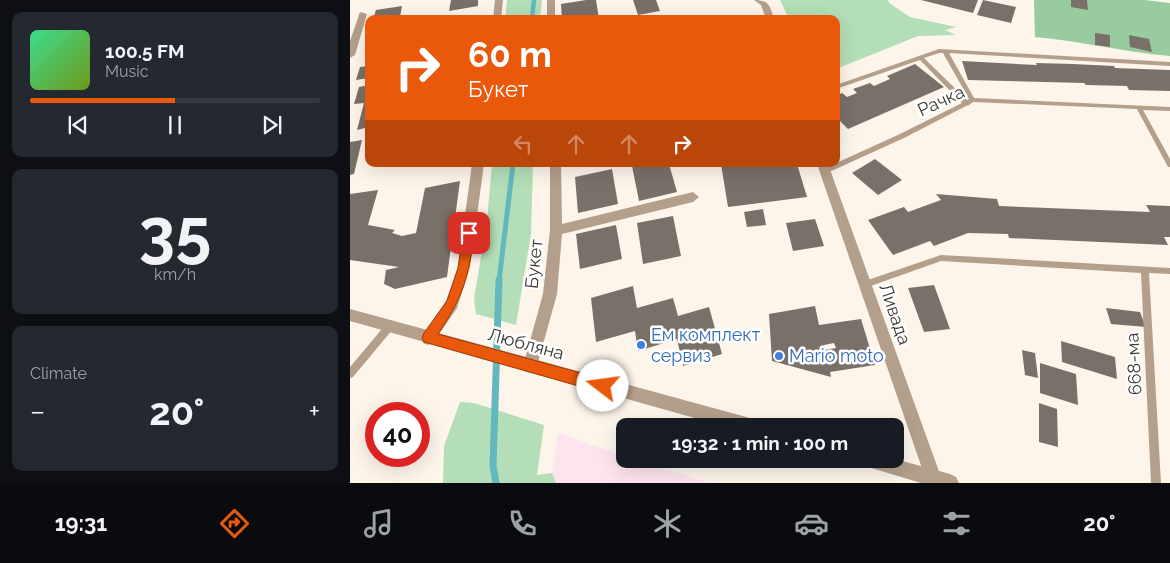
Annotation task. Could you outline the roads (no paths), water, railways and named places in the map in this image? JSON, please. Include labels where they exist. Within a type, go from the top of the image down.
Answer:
[{"type":"street","points":[[498,15],[500,0]]},
{"type":"street","points":[[758,0],[765,4],[769,15]]},
{"type":"street","points":[[551,1],[551,15]]},
{"type":"street","points":[[350,55],[364,14]]},
{"type":"street","points":[[428,338],[452,304],[464,268],[478,167]]},
{"type":"street","name":"Букет","points":[[523,364],[550,294],[556,230],[554,167]]},
{"type":"street","name":"Ливада","points":[[824,167],[933,477]]},
{"type":"street","points":[[556,230],[693,197]]},
{"type":"street","name":"Любляна","points":[[350,315],[721,418]]},
{"type":"street","points":[[900,468],[950,483]]},
{"type":"lane","points":[[945,51],[970,102]]},
{"type":"lane","points":[[840,87],[920,57],[945,51],[1170,64]]},
{"type":"lane","points":[[920,57],[970,102]]},
{"type":"lane","name":"Рачка","points":[[840,160],[970,102],[1170,109]]},
{"type":"lane","points":[[1139,108],[1170,165]]},
{"type":"lane","points":[[865,284],[941,258],[1170,271]]},
{"type":"lane","name":"668-ма","points":[[1145,269],[1156,483]]},
{"type":"lane","points":[[350,374],[390,326]]},
{"type":"waterway","points":[[532,15],[534,0]]},
{"type":"waterway","points":[[499,281],[513,167]]},
{"type":"waterway","points":[[496,483],[493,466],[499,280]]},
{"type":"place","name":"Ем комплект сервиз","points":[[641,345]]},
{"type":"place","name":"Mario moto","points":[[779,356]]}]
